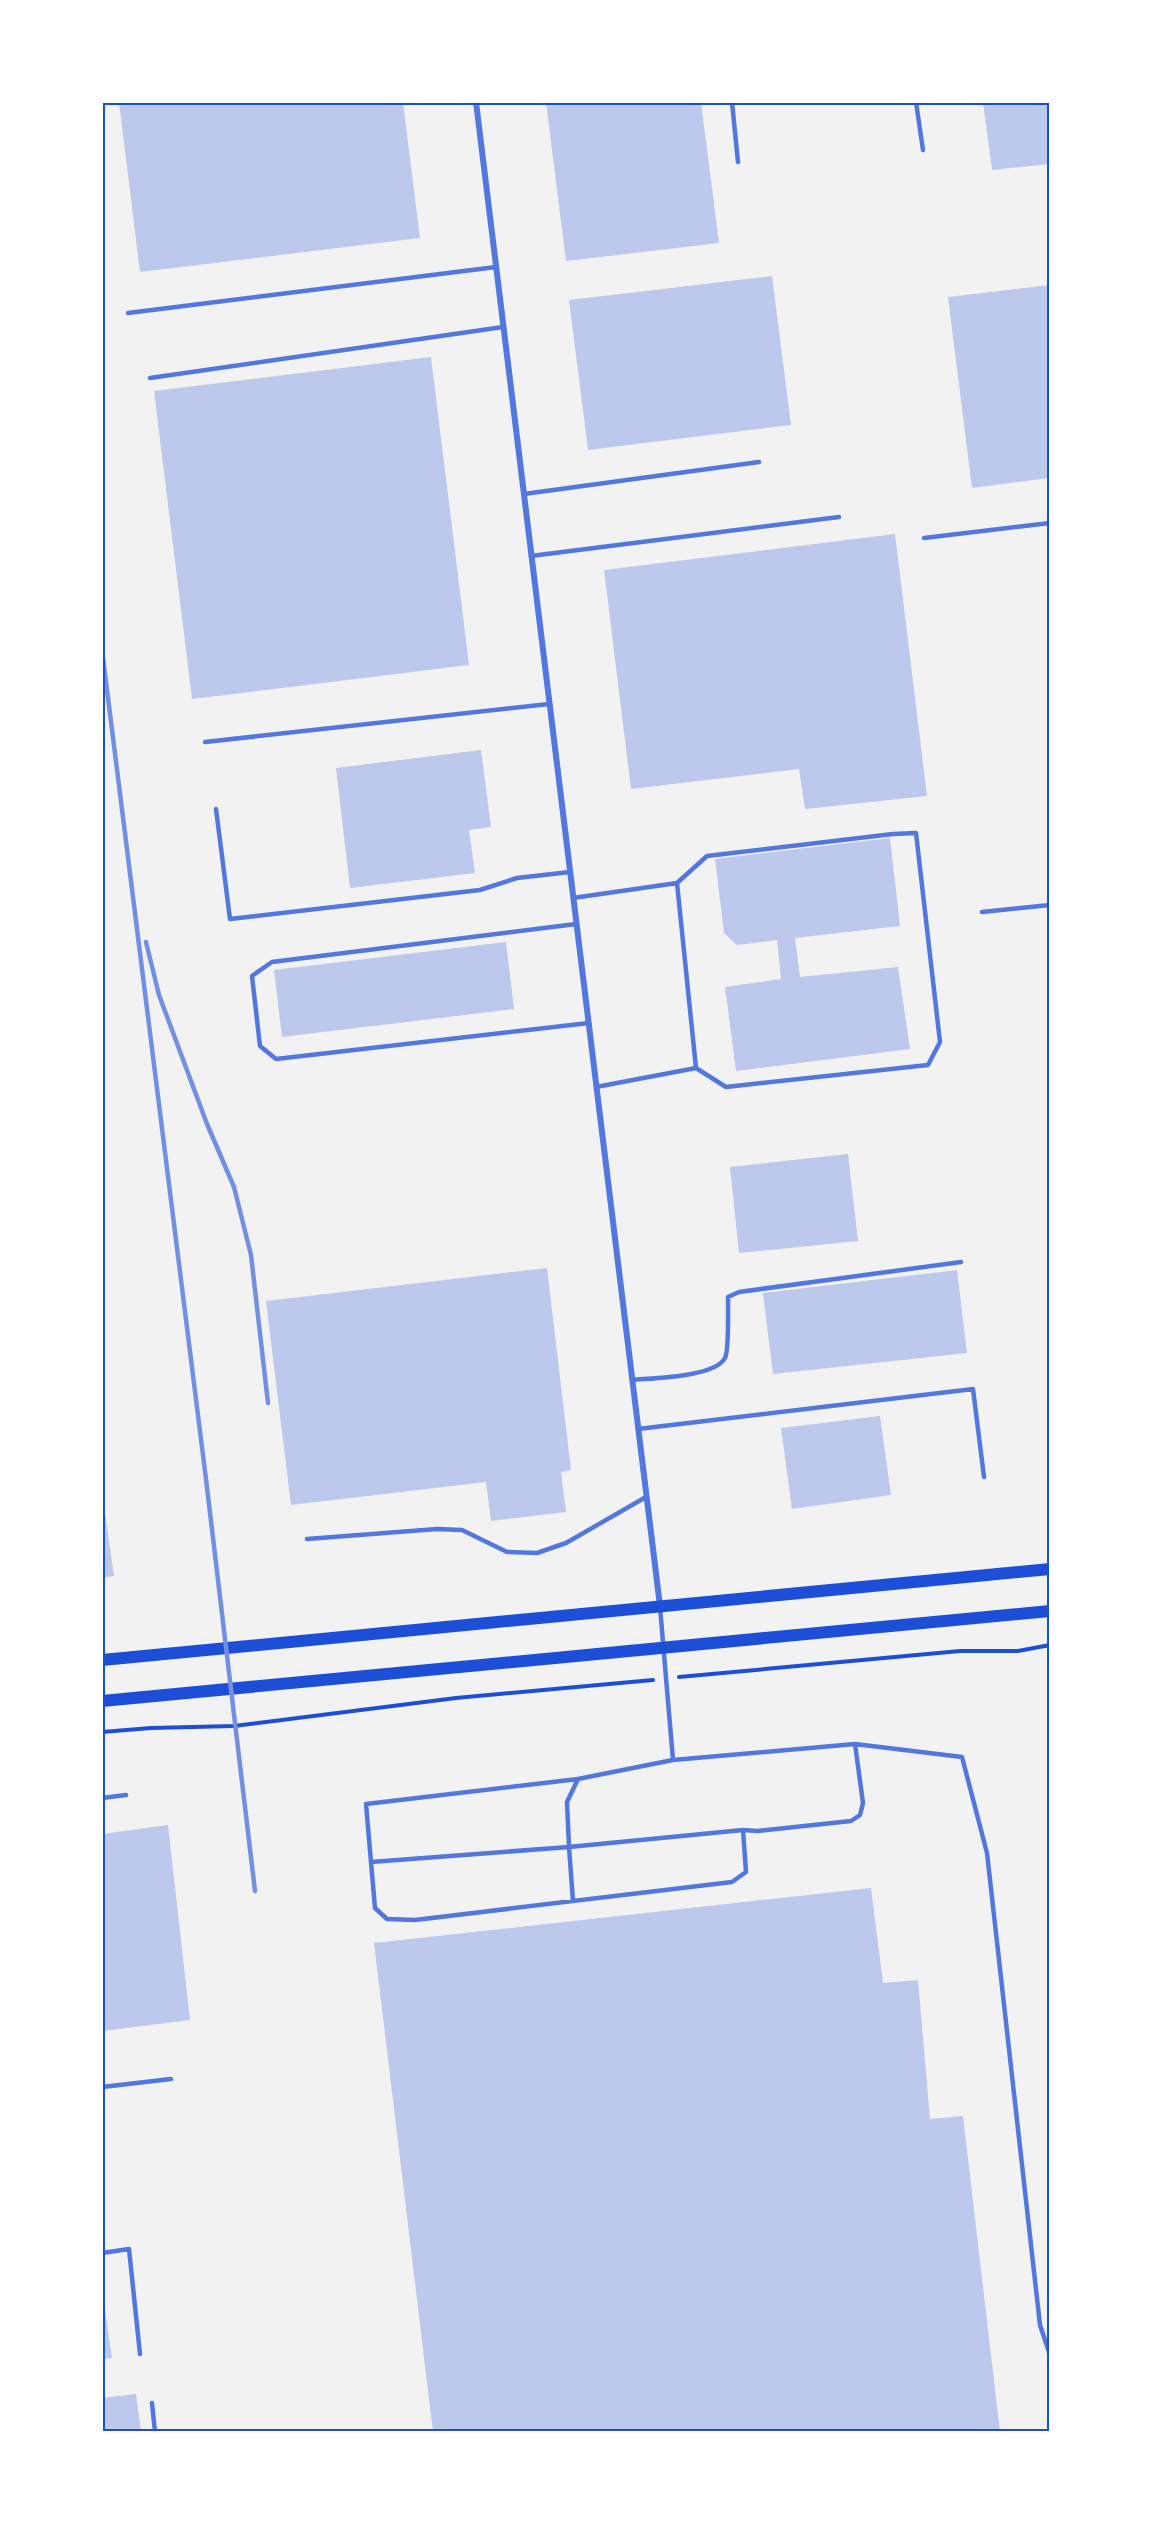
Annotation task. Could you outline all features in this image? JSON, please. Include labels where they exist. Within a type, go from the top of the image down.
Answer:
[{"type":"main road","points":[[102,1660],[1050,1569]]},
{"type":"main road","points":[[102,1701],[1050,1611]]},
{"type":"street","points":[[476,102],[660,1607]]},
{"type":"lane","points":[[732,102],[738,162]]},
{"type":"lane","points":[[916,102],[923,150]]},
{"type":"lane","points":[[128,313],[496,267]]},
{"type":"lane","points":[[150,378],[503,327]]},
{"type":"lane","points":[[524,494],[759,462]]},
{"type":"lane","points":[[531,556],[839,517]]},
{"type":"lane","points":[[924,538],[1050,523]]},
{"type":"lane","points":[[205,742],[549,704]]},
{"type":"lane","points":[[216,809],[230,920],[480,890],[517,878],[570,872]]},
{"type":"lane","points":[[573,898],[677,883],[707,856],[916,833],[940,1042],[928,1065],[726,1087],[696,1068],[596,1087]]},
{"type":"lane","points":[[677,883],[696,1068]]},
{"type":"lane","points":[[982,912],[1050,904]]},
{"type":"lane","points":[[576,924],[272,962],[252,976],[260,1046],[276,1059],[588,1023]]},
{"type":"lane","points":[[632,1380],[697,1372],[718,1367],[727,1356],[728,1297],[739,1292],[962,1262]]},
{"type":"lane","points":[[638,1429],[973,1389],[984,1477]]},
{"type":"lane","points":[[307,1539],[437,1529],[462,1530],[507,1551],[537,1552],[566,1543],[646,1497]]},
{"type":"lane","points":[[660,1607],[673,1760]]},
{"type":"lane","points":[[371,1862],[569,1847],[743,1830],[758,1831],[851,1821],[860,1815],[863,1803],[855,1744]]},
{"type":"lane","points":[[743,1830],[746,1872],[732,1882],[415,1920],[387,1919],[375,1908],[366,1804],[578,1779],[673,1760],[855,1744],[962,1757],[987,1853],[1040,2325],[1050,2355]]},
{"type":"lane","points":[[573,1901],[567,1802],[578,1779]]},
{"type":"lane","points":[[102,1798],[126,1795]]},
{"type":"lane","points":[[102,2087],[171,2079]]},
{"type":"lane","points":[[102,2253],[129,2249],[140,2354]]},
{"type":"lane","points":[[152,2403],[155,2432]]},
{"type":"path","points":[[102,1732],[234,1726],[456,1698],[960,1651],[1018,1652],[1050,1645]]},
{"type":"building","points":[[119,102],[403,102],[420,238],[140,272]]},
{"type":"building","points":[[546,102],[701,102],[719,243],[566,261]]},
{"type":"building","points":[[983,102],[1050,102],[1050,164],[992,170]]},
{"type":"building","points":[[772,276],[791,425],[588,450],[569,300]]},
{"type":"building","points":[[1050,285],[1050,478],[972,488],[948,297]]},
{"type":"building","points":[[431,357],[469,665],[192,699],[154,391]]},
{"type":"building","points":[[895,534],[927,796],[805,809],[799,769],[631,789],[604,570]]},
{"type":"building","points":[[481,750],[491,827],[469,830],[475,873],[350,888],[336,768]]},
{"type":"building","points":[[890,838],[900,926],[795,938],[800,977],[898,967],[910,1049],[736,1071],[725,987],[781,979],[777,940],[737,945],[724,933],[715,859]]},
{"type":"building","points":[[506,942],[514,1009],[282,1037],[274,970]]},
{"type":"building","points":[[848,1154],[858,1241],[739,1253],[730,1167]]},
{"type":"building","points":[[547,1268],[571,1470],[561,1472],[566,1512],[491,1521],[486,1482],[291,1505],[266,1301]]},
{"type":"building","points":[[957,1270],[967,1353],[773,1374],[763,1293]]},
{"type":"building","points":[[880,1416],[891,1495],[792,1509],[781,1428]]},
{"type":"building","points":[[102,1493],[114,1576],[102,1578]]},
{"type":"building","points":[[168,1825],[190,2020],[102,2031],[102,1834]]},
{"type":"building","points":[[871,1888],[883,1983],[918,1980],[930,2119],[963,2116],[1000,2432],[433,2432],[374,1943]]},
{"type":"building","points":[[102,2289],[112,2358],[102,2359]]},
{"type":"building","points":[[136,2394],[141,2432],[102,2432],[102,2398]]},
{"type":"railway","points":[[102,650],[255,1891]]},
{"type":"railway","points":[[146,942],[159,995],[207,1124],[234,1187],[251,1255],[268,1403]]}]
